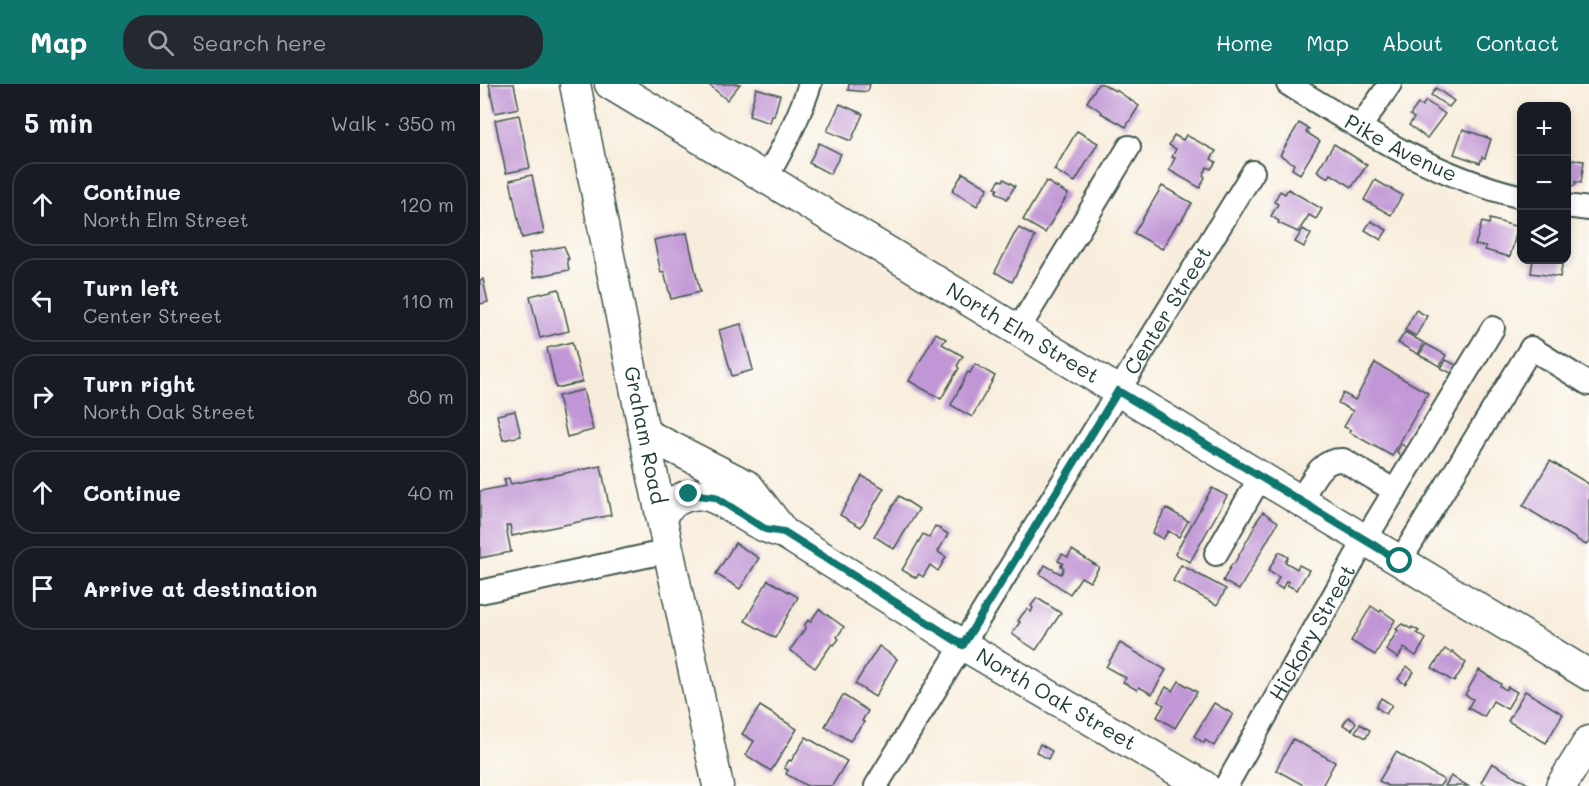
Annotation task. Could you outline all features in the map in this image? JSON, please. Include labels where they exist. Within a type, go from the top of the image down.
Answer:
[{"type":"main road","name":"Graham Road","points":[[575,84],[644,433],[718,786]]},
{"type":"main road","name":"North Elm Street","points":[[610,84],[1589,675]]},
{"type":"main road","name":"North Oak Street","points":[[644,433],[747,486],[784,532],[963,645],[1204,786]]},
{"type":"main road","points":[[662,514],[671,503],[689,494],[715,497],[765,529],[784,532]]},
{"type":"main road","points":[[1561,786],[1589,741]]},
{"type":"street","points":[[766,178],[801,112],[810,84]]},
{"type":"street","name":"Pike Avenue","points":[[1288,84],[1414,158],[1456,177],[1517,196]]},
{"type":"street","points":[[1360,127],[1390,84]]},
{"type":"street","points":[[1018,330],[1129,147]]},
{"type":"street","name":"Center Street","points":[[876,786],[1253,172]]},
{"type":"street","points":[[1571,207],[1589,209]]},
{"type":"street","name":"Hickory Street","points":[[1226,786],[1365,540],[1493,328]]},
{"type":"street","points":[[1400,561],[1531,348],[1589,384]]},
{"type":"street","points":[[1301,501],[1321,467],[1335,459],[1343,460],[1395,491]]},
{"type":"street","points":[[1216,554],[1261,476]]},
{"type":"street","points":[[480,592],[669,551]]},
{"type":"building","points":[[489,84],[514,84],[519,108],[495,113]]},
{"type":"building","points":[[708,84],[740,84],[727,100]]},
{"type":"building","points":[[849,84],[870,84],[867,92],[848,90]]},
{"type":"building","points":[[1098,84],[1116,90],[1139,106],[1126,127],[1087,102]]},
{"type":"building","points":[[756,88],[780,95],[770,123],[749,116]]},
{"type":"building","points":[[1436,88],[1454,101],[1449,107],[1431,95]]},
{"type":"building","points":[[1426,101],[1445,114],[1427,138],[1409,125],[1414,118],[1410,115],[1418,104],[1422,106]]},
{"type":"building","points":[[840,104],[863,114],[851,141],[827,131]]},
{"type":"building","points":[[519,115],[530,168],[506,173],[495,120]]},
{"type":"building","points":[[1299,123],[1309,129],[1306,132],[1320,141],[1300,174],[1292,169],[1294,164],[1280,155]]},
{"type":"building","points":[[1463,129],[1491,139],[1485,158],[1482,157],[1480,163],[1454,154]]},
{"type":"building","points":[[1077,131],[1098,143],[1075,182],[1054,170]]},
{"type":"building","points":[[1174,135],[1183,140],[1186,135],[1216,151],[1211,159],[1216,162],[1211,169],[1207,167],[1200,188],[1169,170],[1175,158],[1172,157],[1176,149],[1169,145]]},
{"type":"building","points":[[819,143],[841,154],[830,174],[809,163]]},
{"type":"building","points":[[1334,144],[1367,165],[1352,187],[1331,174],[1328,178],[1317,171]]},
{"type":"building","points":[[1571,160],[1584,161],[1581,183],[1575,182],[1575,186],[1571,186]]},
{"type":"building","points":[[963,173],[988,188],[977,206],[952,191]]},
{"type":"building","points":[[532,175],[544,233],[522,238],[510,180]]},
{"type":"building","points":[[1004,179],[1015,186],[1007,199],[996,192],[998,189],[995,187],[1000,180]]},
{"type":"building","points":[[1375,180],[1402,195],[1391,215],[1364,200]]},
{"type":"building","points":[[1046,181],[1068,194],[1045,233],[1023,220]]},
{"type":"building","points":[[1162,186],[1192,203],[1162,249],[1134,233]]},
{"type":"building","points":[[1288,189],[1322,209],[1316,219],[1309,215],[1298,232],[1278,223],[1279,221],[1271,216],[1278,204],[1274,202],[1280,191],[1285,194]]},
{"type":"building","points":[[1490,219],[1517,227],[1510,257],[1475,245],[1482,222],[1489,224]]},
{"type":"building","points":[[1371,221],[1387,230],[1381,240],[1365,230]]},
{"type":"building","points":[[1019,228],[1035,237],[1012,282],[995,272]]},
{"type":"building","points":[[1303,229],[1311,234],[1304,247],[1295,242]]},
{"type":"building","points":[[687,233],[700,292],[671,299],[664,272],[661,273],[654,240]]},
{"type":"building","points":[[564,246],[569,259],[567,259],[569,270],[534,277],[529,253]]},
{"type":"building","points":[[1532,264],[1562,264],[1560,277],[1531,273]]},
{"type":"building","points":[[483,279],[488,302],[480,304],[480,280]]},
{"type":"building","points":[[559,289],[569,331],[540,338],[530,296]]},
{"type":"building","points":[[1416,310],[1427,316],[1416,336],[1405,330]]},
{"type":"building","points":[[741,324],[753,370],[732,376],[719,330]]},
{"type":"building","points":[[1405,332],[1424,343],[1418,354],[1398,343]]},
{"type":"building","points":[[936,333],[946,339],[942,344],[963,356],[957,366],[959,368],[941,399],[909,381]]},
{"type":"building","points":[[572,342],[582,382],[556,388],[547,348]]},
{"type":"building","points":[[1426,344],[1446,355],[1440,366],[1419,355]]},
{"type":"building","points":[[1446,360],[1458,366],[1453,374],[1441,368]]},
{"type":"building","points":[[1375,363],[1428,393],[1392,456],[1349,432],[1351,430],[1344,427],[1353,411],[1338,403],[1343,393],[1355,400]]},
{"type":"building","points":[[975,364],[995,376],[972,417],[951,405],[968,372],[970,373]]},
{"type":"building","points":[[583,390],[593,430],[567,437],[558,396]]},
{"type":"building","points":[[515,411],[521,436],[503,440],[497,415]]},
{"type":"building","points":[[1401,444],[1407,448],[1402,456],[1397,452]]},
{"type":"building","points":[[1550,461],[1589,484],[1589,542],[1586,545],[1523,506]]},
{"type":"building","points":[[601,466],[611,515],[512,536],[510,525],[506,526],[511,552],[480,558],[480,491],[506,486],[504,479],[509,478],[511,484]]},
{"type":"building","points":[[862,476],[884,488],[861,527],[840,515]]},
{"type":"building","points":[[1212,488],[1227,496],[1190,562],[1175,554]]},
{"type":"building","points":[[899,496],[919,509],[894,549],[874,536]]},
{"type":"building","points":[[1166,508],[1188,521],[1179,537],[1168,531],[1163,539],[1152,533]]},
{"type":"building","points":[[1263,512],[1278,522],[1239,590],[1223,581]]},
{"type":"building","points":[[935,526],[948,534],[938,552],[946,557],[938,571],[930,565],[923,577],[919,574],[916,578],[902,570],[923,534],[929,538]]},
{"type":"building","points":[[735,543],[759,558],[740,589],[716,574]]},
{"type":"building","points":[[1072,550],[1099,567],[1090,582],[1081,577],[1070,594],[1040,574],[1045,565],[1061,574],[1064,568],[1061,566],[1063,563],[1058,561],[1062,554],[1068,557]]},
{"type":"building","points":[[1279,552],[1288,557],[1285,562],[1297,569],[1299,565],[1309,570],[1297,590],[1287,585],[1289,582],[1286,581],[1282,589],[1275,585],[1279,577],[1268,571]]},
{"type":"building","points":[[1181,565],[1226,589],[1217,605],[1173,581]]},
{"type":"building","points":[[768,580],[798,597],[775,638],[745,621]]},
{"type":"building","points":[[1037,598],[1061,613],[1036,650],[1012,634],[1027,609],[1031,612],[1033,608],[1031,606]]},
{"type":"building","points":[[1371,606],[1395,620],[1375,655],[1351,641]]},
{"type":"building","points":[[819,609],[844,627],[837,637],[839,639],[834,645],[832,644],[815,668],[790,650],[806,627],[804,626],[808,620],[810,622]]},
{"type":"building","points":[[1402,624],[1419,631],[1417,633],[1426,639],[1416,656],[1404,648],[1398,658],[1386,650],[1398,630],[1396,629]]},
{"type":"building","points":[[1120,643],[1166,670],[1152,694],[1139,687],[1137,690],[1123,682],[1126,678],[1106,667]]},
{"type":"building","points":[[879,646],[897,659],[875,697],[855,684]]},
{"type":"building","points":[[1445,649],[1451,653],[1452,651],[1466,663],[1454,682],[1432,668]]},
{"type":"building","points":[[1407,666],[1414,672],[1405,684],[1398,679]]},
{"type":"building","points":[[1479,670],[1501,684],[1500,686],[1506,690],[1508,687],[1517,692],[1507,709],[1493,701],[1484,717],[1468,708],[1473,699],[1465,695]]},
{"type":"building","points":[[1179,681],[1197,692],[1175,728],[1157,717],[1164,705],[1158,701],[1166,687],[1173,691]]},
{"type":"building","points":[[1525,691],[1563,714],[1546,743],[1508,721]]},
{"type":"building","points":[[843,695],[868,711],[862,721],[864,722],[850,741],[825,726]]},
{"type":"building","points":[[1381,698],[1392,705],[1386,714],[1376,707]]},
{"type":"building","points":[[1214,703],[1233,714],[1214,746],[1194,736]]},
{"type":"building","points":[[760,706],[797,729],[771,771],[746,755],[754,741],[742,734]]},
{"type":"building","points":[[1348,717],[1356,722],[1352,730],[1343,725]]},
{"type":"building","points":[[1360,724],[1370,730],[1366,738],[1355,732]]},
{"type":"building","points":[[806,737],[847,761],[832,786],[807,786],[786,774],[788,770],[784,768]]},
{"type":"building","points":[[1293,739],[1335,762],[1322,786],[1305,786],[1276,770]]},
{"type":"building","points":[[1040,744],[1052,751],[1048,759],[1036,752]]},
{"type":"building","points":[[1396,752],[1444,780],[1440,786],[1388,786],[1379,781]]},
{"type":"building","points":[[1492,763],[1528,784],[1527,786],[1488,786],[1481,782]]},
{"type":"building","points":[[1451,776],[1468,786],[1445,786]]},
{"type":"route","points":[[689,494],[715,497],[765,529],[784,532],[963,645],[1118,391],[1400,561]]}]
